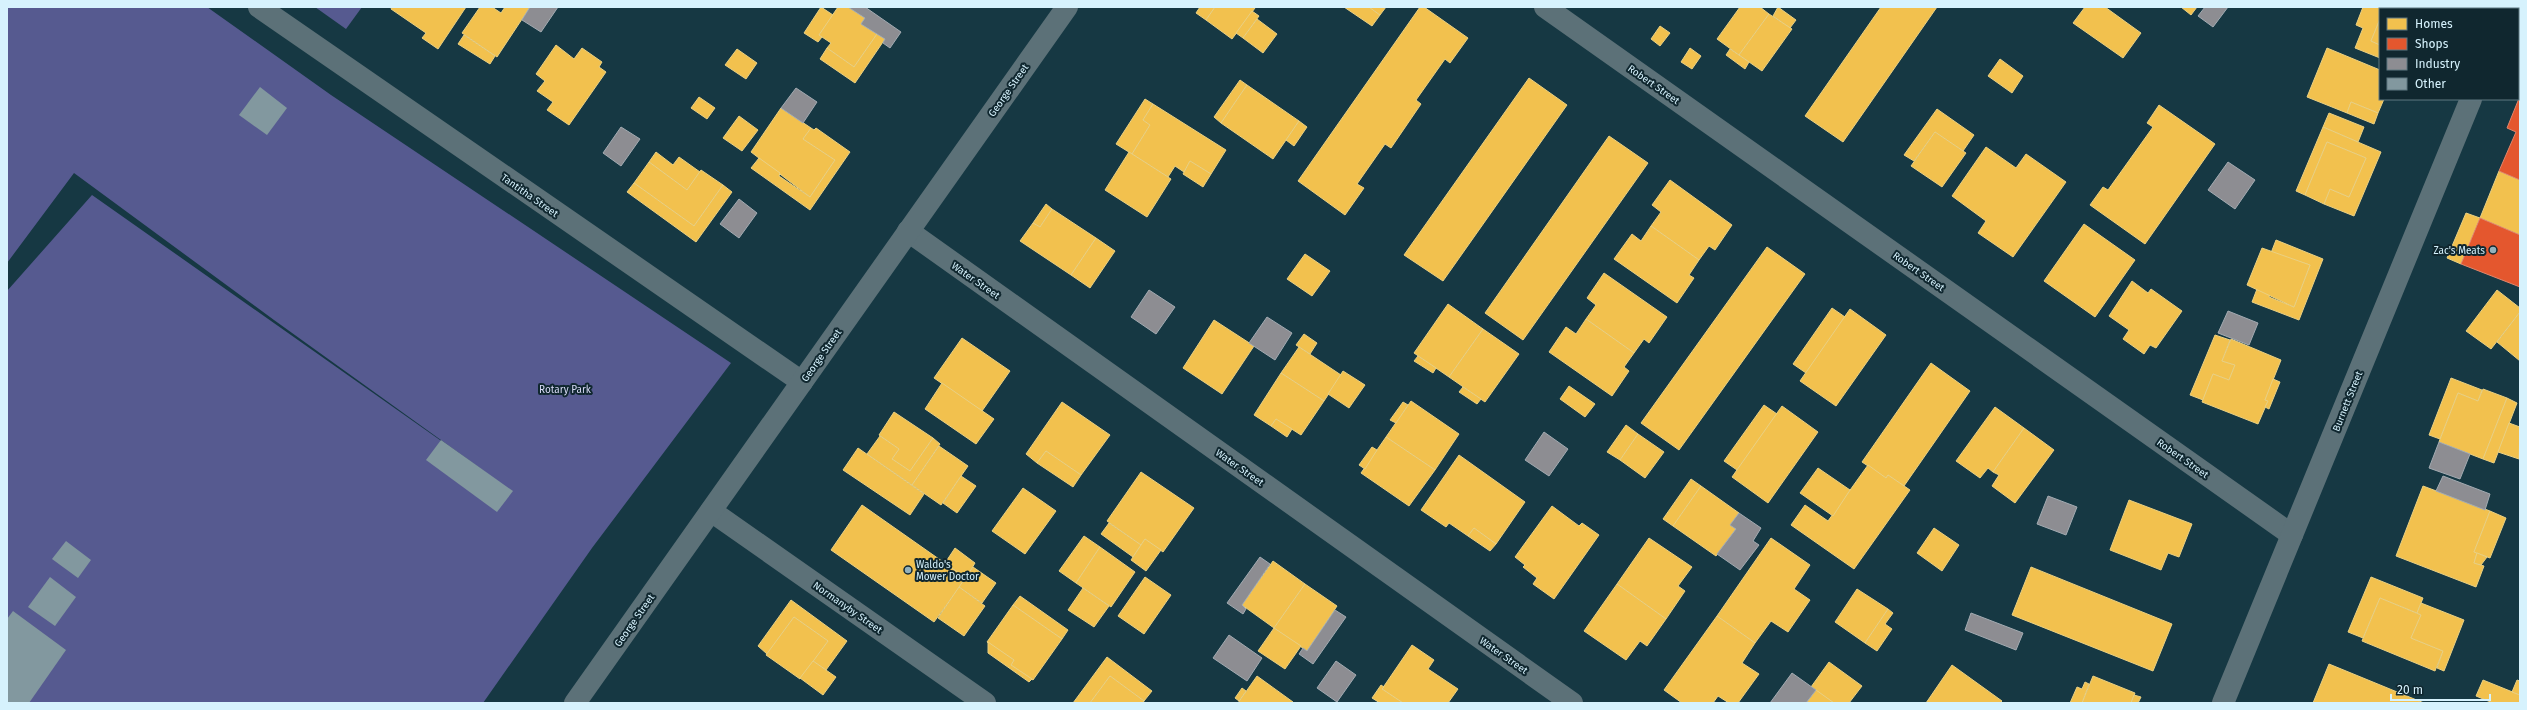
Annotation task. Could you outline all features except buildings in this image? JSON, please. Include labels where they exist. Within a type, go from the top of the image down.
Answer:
[{"type":"street","name":"Tantitha Street","points":[[259,7],[802,382]]},
{"type":"street","name":"George Street","points":[[575,703],[1067,7]]},
{"type":"street","name":"Robert Street","points":[[1545,7],[2292,535]]},
{"type":"street","name":"Burnett Street","points":[[2223,703],[2471,100]]},
{"type":"street","name":"Water Street","points":[[908,232],[1572,703]]},
{"type":"street","name":"Normanyby Street","points":[[711,511],[985,703]]},
{"type":"green space","name":"Rotary Park","points":[[7,7],[207,7],[331,95],[731,363],[592,548],[483,703],[7,703],[7,291],[92,195],[491,476],[274,320],[74,173],[7,263]]},
{"type":"green space","points":[[315,7],[362,7],[346,29]]},
{"type":"place","name":"Zac's Meats","points":[[2493,250]]},
{"type":"place","name":"Waldo's Mower Doctor","points":[[908,570]]}]
